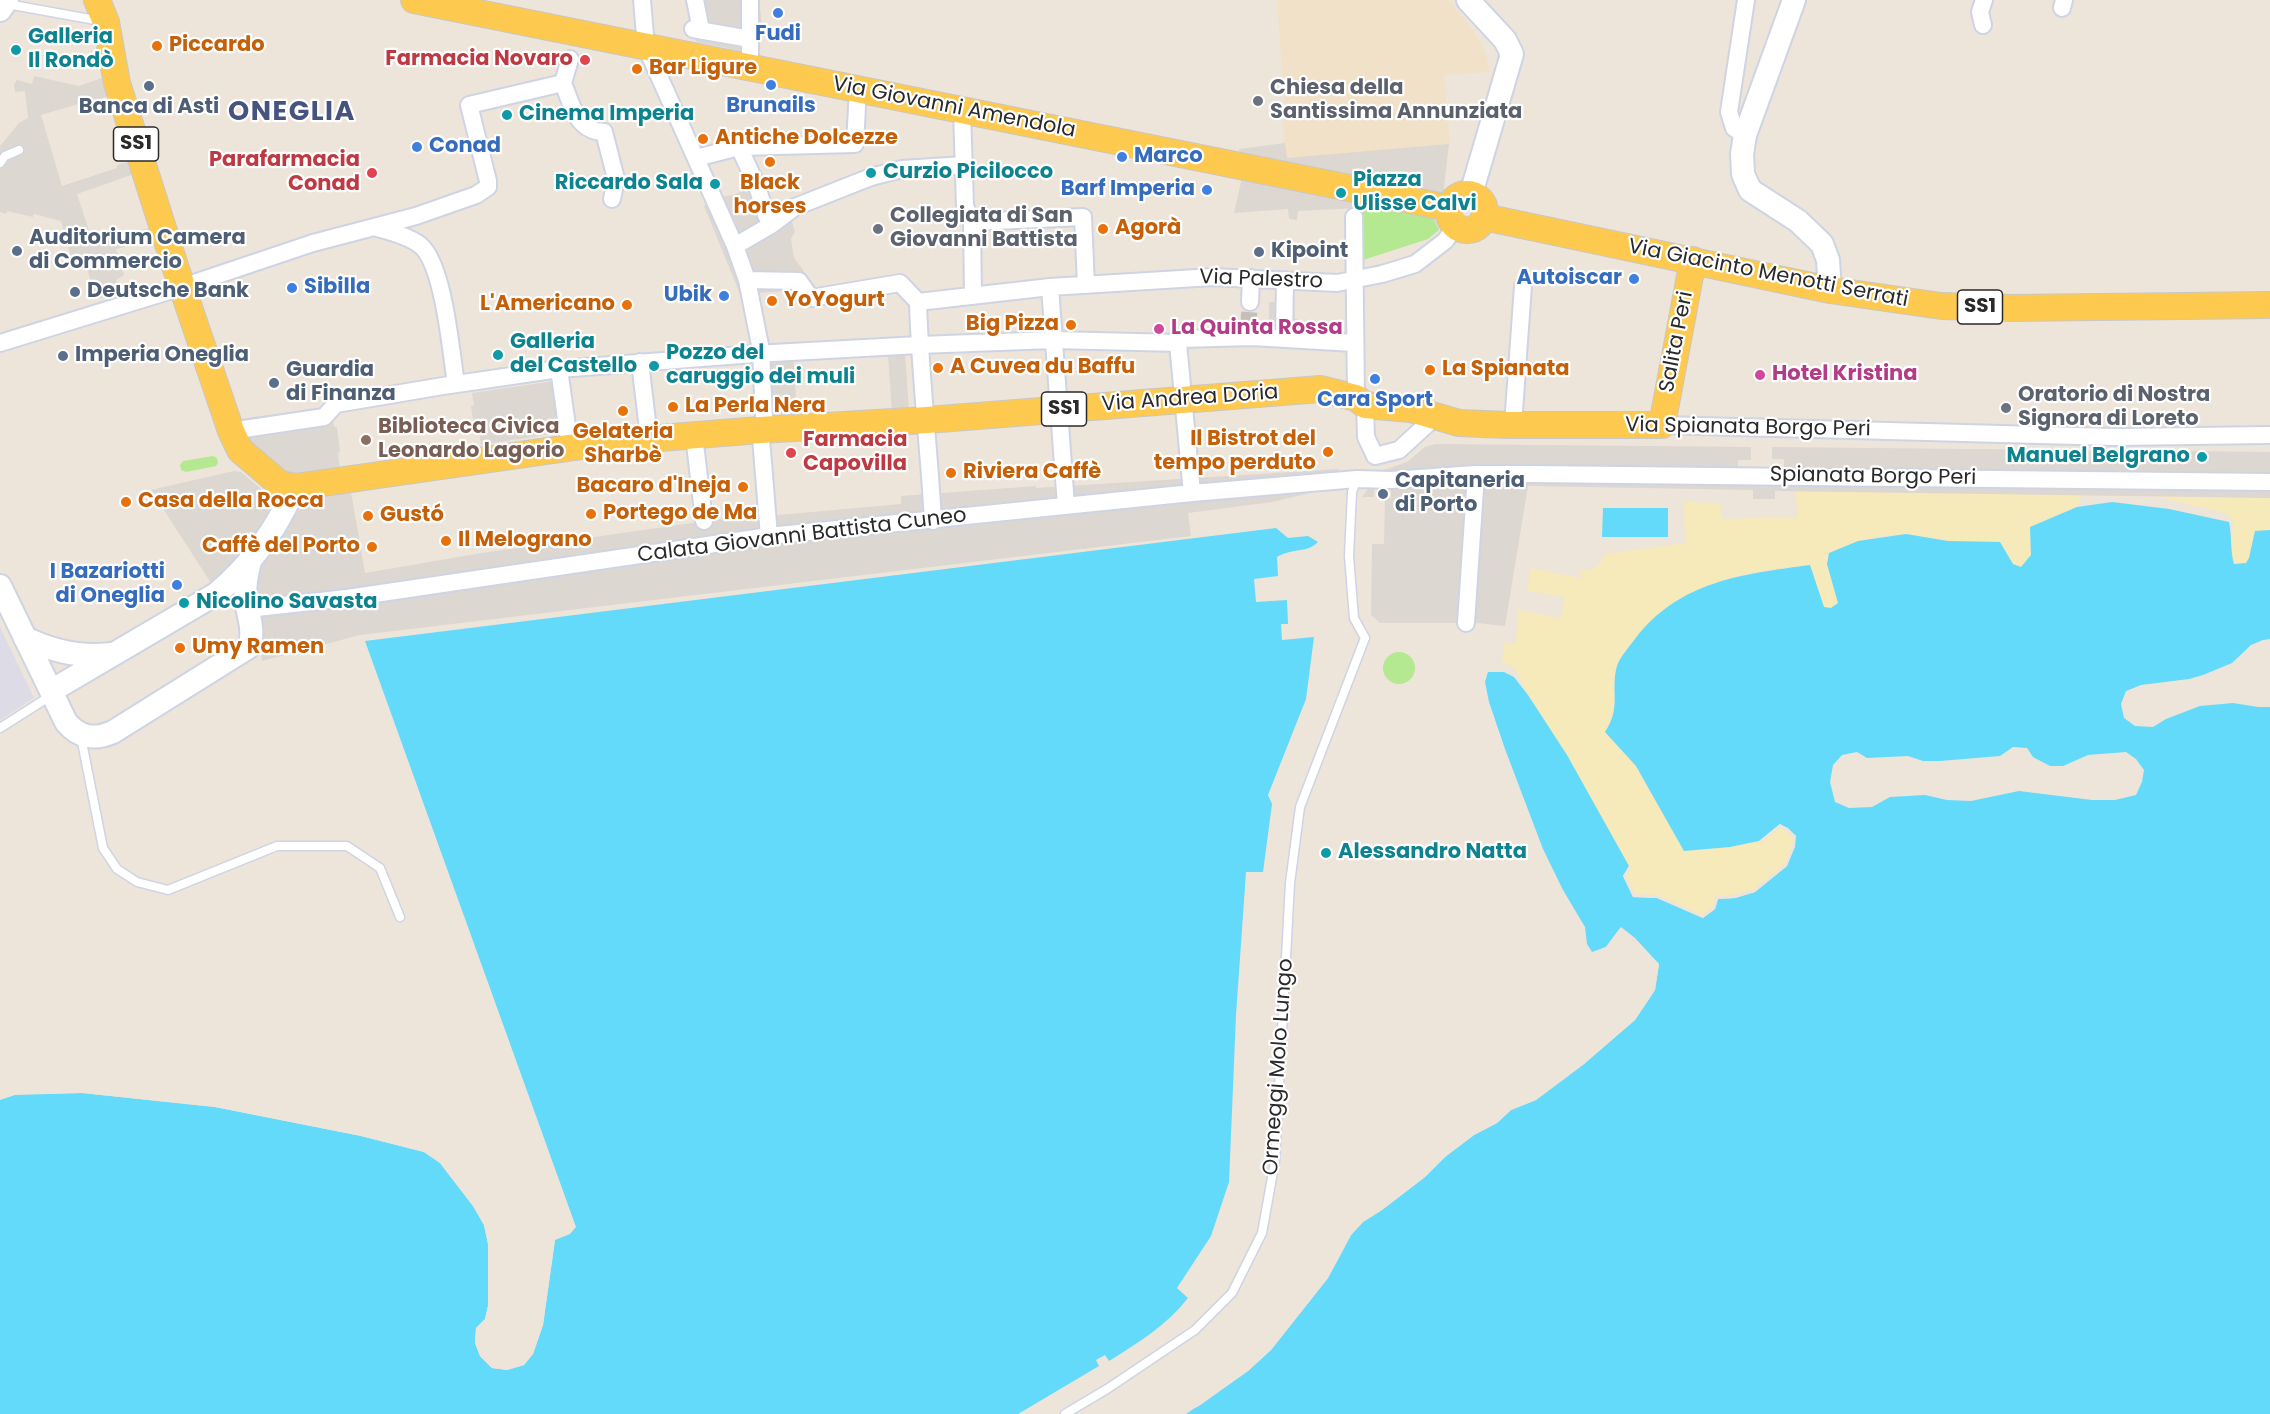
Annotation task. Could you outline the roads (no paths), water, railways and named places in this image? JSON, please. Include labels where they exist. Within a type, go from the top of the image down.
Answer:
[{"type":"main road","name":"Via Giovanni Amendola","points":[[414,0],[573,45],[646,47],[1399,198],[1452,217]]},
{"type":"main road","points":[[1468,0],[1504,40],[1512,54],[1471,194]]},
{"type":"main road","points":[[1794,0],[1745,135],[1742,154],[1743,174],[1750,189],[1798,221],[1822,244],[1828,260],[1830,290]]},
{"type":"main road","name":"SS1","points":[[103,7],[117,83],[182,287],[241,436]]},
{"type":"main road","points":[[1471,194],[1484,205],[1484,217],[1482,222],[1473,229],[1461,229],[1452,217],[1451,203],[1460,196],[1471,194]]},
{"type":"main road","name":"Via Giacinto Menotti Serrati","points":[[1484,217],[1830,290],[1941,306],[2270,305]]},
{"type":"main road","name":"Salita Peri","points":[[1662,425],[1693,260]]},
{"type":"main road","name":"Via Andrea Doria","points":[[762,428],[927,420],[1321,389],[1360,401]]},
{"type":"main road","name":"SS1","points":[[1360,401],[1411,409],[1459,423],[1513,425]]},
{"type":"main road","name":"Via Spianata Borgo Peri","points":[[1513,425],[1662,425]]},
{"type":"main road","name":"SS1","points":[[295,487],[570,447],[762,428]]},
{"type":"main road","points":[[52,693],[216,594],[250,561],[280,519],[295,487],[280,484],[241,436]]},
{"type":"main road","points":[[0,586],[66,722],[80,734],[94,738],[113,732],[249,647],[251,641],[245,581],[250,561]]},
{"type":"main road","points":[[25,638],[50,649],[74,654],[98,656],[115,653]]},
{"type":"street","points":[[642,0],[646,47],[735,246],[747,280],[758,353],[769,536]]},
{"type":"street","points":[[695,0],[697,30],[750,39]]},
{"type":"street","points":[[750,0],[750,68]]},
{"type":"street","points":[[1745,135],[1734,128],[1729,112],[1746,0]]},
{"type":"street","points":[[1983,25],[1980,12],[1984,0]]},
{"type":"street","points":[[573,45],[563,82],[578,121],[592,131],[604,132],[616,178],[612,199]]},
{"type":"street","points":[[0,343],[182,287],[313,243],[416,216],[484,191],[488,187],[488,181],[469,105],[563,82]]},
{"type":"street","points":[[696,158],[739,147],[855,144],[858,89]]},
{"type":"street","points":[[962,110],[965,206],[972,222],[973,296]]},
{"type":"street","points":[[739,147],[756,182],[771,225]]},
{"type":"street","points":[[735,246],[788,214],[795,207],[871,177],[902,169],[964,165]]},
{"type":"street","points":[[972,222],[1083,217],[1086,285]]},
{"type":"street","points":[[1354,217],[1354,343],[1366,437],[1375,456]]},
{"type":"street","name":"Via Palestro","points":[[918,302],[1050,287],[1212,277],[1337,283],[1415,264],[1445,241],[1452,217]]},
{"type":"street","points":[[376,228],[399,234],[422,246],[435,268],[442,294],[456,384]]},
{"type":"street","points":[[1250,302],[1251,278]]},
{"type":"street","points":[[747,280],[799,282],[811,298],[900,283],[918,302],[919,345],[927,420],[933,521]]},
{"type":"street","points":[[1284,339],[1285,280]]},
{"type":"street","points":[[1513,425],[1523,286]]},
{"type":"street","points":[[1050,287],[1066,506]]},
{"type":"street","points":[[241,436],[324,417],[336,404],[559,369],[640,362],[758,353],[1053,340],[1178,343],[1181,339],[1248,333],[1284,339],[1354,343]]},
{"type":"street","points":[[1178,343],[1192,493]]},
{"type":"street","points":[[640,362],[649,438]]},
{"type":"street","points":[[559,369],[570,447]]},
{"type":"street","points":[[1358,478],[1375,456],[1399,450],[1436,416]]},
{"type":"street","name":"Via Spianata Borgo Peri","points":[[1662,425],[2115,437],[2270,435]]},
{"type":"street","points":[[694,435],[704,521]]},
{"type":"street","points":[[1466,623],[1476,474]]},
{"type":"street","name":"Spianata Borgo Peri","points":[[1358,478],[1391,480],[1476,474],[2270,482]]},
{"type":"street","name":"Calata Giovanni Battista Cuneo","points":[[248,609],[347,598],[769,536],[1358,478]]},
{"type":"lane","points":[[4,3],[103,7]]},
{"type":"lane","points":[[0,163],[5,156],[19,150]]},
{"type":"lane","name":"Ormeggi Molo Lungo","points":[[1065,1414],[1107,1389],[1194,1330],[1232,1293],[1262,1233],[1275,1161],[1290,883],[1300,807],[1365,639],[1354,618],[1349,556],[1352,492],[1358,478]]},
{"type":"lane","points":[[0,728],[52,693]]},
{"type":"lane","points":[[80,734],[103,848],[117,869],[137,882],[168,890],[277,846],[347,846],[380,868],[400,917]]},
{"type":"water","points":[[2112,502],[2169,509],[2229,522],[2234,564],[2246,563],[2255,531],[2270,530],[2270,1414],[1186,1414],[1248,1371],[1271,1350],[1328,1278],[1351,1235],[1363,1222],[1425,1177],[1445,1157],[1474,1135],[1497,1123],[1511,1110],[1536,1100],[1584,1064],[1635,1020],[1655,990],[1659,964],[1620,928],[1606,947],[1592,952],[1587,944],[1585,927],[1563,890],[1543,849],[1505,749],[1489,702],[1485,682],[1488,672],[1504,672],[1514,677],[1567,755],[1629,866],[1623,876],[1633,897],[1657,898],[1703,918],[1715,909],[1718,899],[1735,898],[1755,892],[1787,866],[1796,836],[1780,824],[1759,841],[1730,847],[1684,851],[1636,766],[1605,732],[1613,714],[1615,675],[1618,663],[1652,620],[1671,604],[1692,592],[1714,584],[1761,572],[1810,565],[1824,607],[1831,608],[1838,603],[1827,564],[1829,553],[1858,541],[1906,534],[1948,541],[2000,542],[2013,564],[2021,567],[2031,555],[2030,527],[2077,507]]},
{"type":"water","points":[[1603,508],[1668,508],[1668,537],[1602,537]]},
{"type":"water","points":[[1276,528],[1288,538],[1308,536],[1318,542],[1309,548],[1277,557],[1278,576],[1254,579],[1256,602],[1287,600],[1288,624],[1281,624],[1282,640],[1314,637],[1306,699],[1268,795],[1272,804],[1263,872],[1246,872],[1236,1015],[1229,1182],[1211,1236],[1177,1288],[1188,1298],[1171,1317],[1141,1340],[1109,1361],[1105,1355],[1096,1360],[1099,1366],[1018,1414],[0,1414],[0,1100],[15,1095],[82,1093],[215,1107],[361,1136],[424,1152],[440,1163],[473,1206],[484,1225],[488,1244],[488,1306],[485,1319],[476,1328],[475,1343],[480,1356],[492,1368],[507,1370],[524,1365],[533,1354],[543,1325],[555,1240],[570,1234],[576,1227],[365,641]]},
{"type":"tunnel","points":[[1248,328],[1250,302]]},
{"type":"place","name":"Fudi","points":[[778,13]]},
{"type":"place","name":"Piccardo","points":[[157,46]]},
{"type":"place","name":"Galleria Il Rondò","points":[[16,50]]},
{"type":"place","name":"Farmacia Novaro","points":[[585,60]]},
{"type":"place","name":"Bar Ligure","points":[[637,69]]},
{"type":"place","name":"Brunails","points":[[771,85]]},
{"type":"place","name":"Banca di Asti","points":[[149,86]]},
{"type":"place","name":"Chiesa della Santissima Annunziata","points":[[1258,101]]},
{"type":"place","name":"Cinema Imperia","points":[[507,115]]},
{"type":"place","name":"Antiche Dolcezze","points":[[703,139]]},
{"type":"place","name":"Conad","points":[[417,147]]},
{"type":"place","name":"Marco","points":[[1122,157]]},
{"type":"place","name":"Black horses","points":[[770,162]]},
{"type":"place","name":"Parafarmacia Conad","points":[[372,173]]},
{"type":"place","name":"Curzio Picilocco","points":[[871,173]]},
{"type":"place","name":"Riccardo Sala","points":[[715,184]]},
{"type":"place","name":"Barf Imperia","points":[[1207,190]]},
{"type":"place","name":"Piazza Ulisse Calvi","points":[[1341,193]]},
{"type":"place","name":"Collegiata di San Giovanni Battista","points":[[878,229]]},
{"type":"place","name":"Agorà","points":[[1103,229]]},
{"type":"place","name":"Auditorium Camera di Commercio","points":[[17,251]]},
{"type":"place","name":"Kipoint","points":[[1259,252]]},
{"type":"place","name":"Autoiscar","points":[[1634,279]]},
{"type":"place","name":"Sibilla","points":[[292,288]]},
{"type":"place","name":"Deutsche Bank","points":[[75,292]]},
{"type":"place","name":"Ubik","points":[[724,296]]},
{"type":"place","name":"YoYogurt","points":[[772,301]]},
{"type":"place","name":"L'Americano","points":[[627,305]]},
{"type":"place","name":"Big Pizza","points":[[1071,325]]},
{"type":"place","name":"La Quinta Rossa","points":[[1159,329]]},
{"type":"place","name":"Galleria del Castello","points":[[498,355]]},
{"type":"place","name":"Imperia Oneglia","points":[[63,356]]},
{"type":"place","name":"Pozzo del caruggio dei muli","points":[[654,366]]},
{"type":"place","name":"A Cuvea du Baffu","points":[[938,368]]},
{"type":"place","name":"La Spianata","points":[[1430,370]]},
{"type":"place","name":"Hotel Kristina","points":[[1760,375]]},
{"type":"place","name":"Cara Sport","points":[[1375,379]]},
{"type":"place","name":"Guardia di Finanza","points":[[274,383]]},
{"type":"place","name":"La Perla Nera","points":[[673,407]]},
{"type":"place","name":"Oratorio di Nostra Signora di Loreto","points":[[2006,408]]},
{"type":"place","name":"Gelateria Sharbè","points":[[623,411]]},
{"type":"place","name":"Biblioteca Civica Leonardo Lagorio","points":[[366,440]]},
{"type":"place","name":"Il Bistrot del tempo perduto","points":[[1328,452]]},
{"type":"place","name":"Farmacia Capovilla","points":[[791,453]]},
{"type":"place","name":"Manuel Belgrano","points":[[2202,457]]},
{"type":"place","name":"Riviera Caffè","points":[[951,473]]},
{"type":"place","name":"Bacaro d'Ineja","points":[[743,487]]},
{"type":"place","name":"Capitaneria di Porto","points":[[1383,494]]},
{"type":"place","name":"Casa della Rocca","points":[[126,502]]},
{"type":"place","name":"Portego de Ma","points":[[591,514]]},
{"type":"place","name":"Gustó","points":[[368,516]]},
{"type":"place","name":"Il Melograno","points":[[446,541]]},
{"type":"place","name":"Caffè del Porto","points":[[372,547]]},
{"type":"place","name":"I Bazariotti di Oneglia","points":[[177,585]]},
{"type":"place","name":"Nicolino Savasta","points":[[184,603]]},
{"type":"place","name":"Umy Ramen","points":[[180,648]]},
{"type":"place","name":"Alessandro Natta","points":[[1326,853]]},
{"type":"district","name":"ONEGLIA","points":[[292,113]]}]
